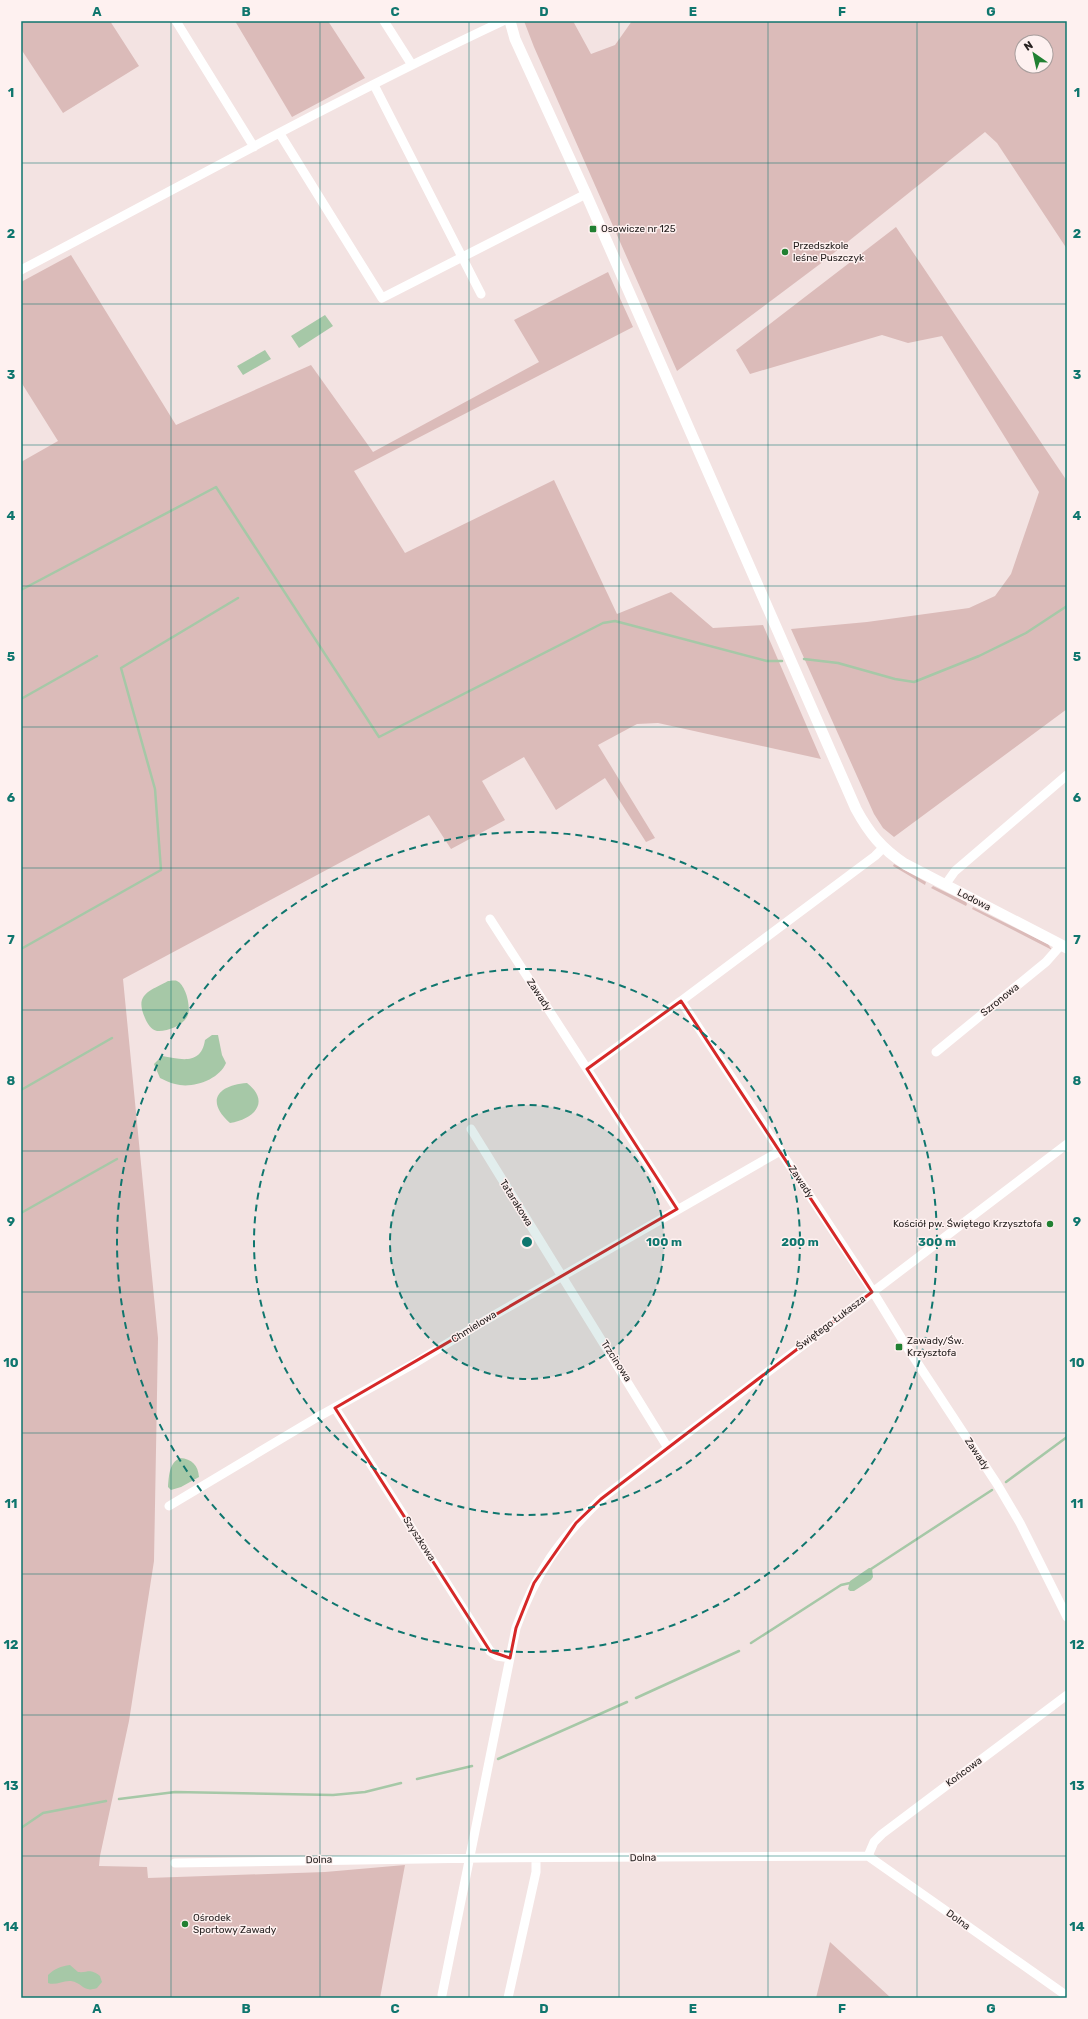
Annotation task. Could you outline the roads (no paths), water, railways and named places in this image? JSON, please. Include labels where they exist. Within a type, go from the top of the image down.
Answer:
[{"type":"street","points":[[176,21],[254,147]]},
{"type":"street","points":[[384,21],[412,65]]},
{"type":"street","points":[[21,270],[412,65],[503,21]]},
{"type":"street","name":"Lodowa","points":[[510,21],[515,39],[586,194],[856,809],[868,831],[883,848],[905,864],[1064,946]]},
{"type":"street","points":[[374,85],[481,294]]},
{"type":"street","points":[[280,134],[382,298],[586,194]]},
{"type":"street","points":[[945,885],[955,871],[1067,775]]},
{"type":"street","points":[[587,1068],[681,1001],[875,856],[883,848]]},
{"type":"street","name":"Zawady","points":[[490,919],[677,1209]]},
{"type":"street","name":"Szronowa","points":[[936,1052],[1064,946]]},
{"type":"street","name":"Zawady","points":[[681,1001],[1010,1506],[1067,1617]]},
{"type":"street","name":"Tatarakowa","points":[[471,1129],[561,1276]]},
{"type":"street","name":"Świętego Łukasza","points":[[442,1995],[516,1628],[524,1605],[545,1564],[556,1548],[576,1524],[601,1499],[1067,1144]]},
{"type":"street","name":"Chmielowa","points":[[169,1506],[561,1276],[780,1151]]},
{"type":"street","name":"Trzcinowa","points":[[561,1276],[626,1377],[668,1448]]},
{"type":"street","name":"Szyszkowa","points":[[335,1408],[490,1651],[497,1656],[510,1658]]},
{"type":"street","name":"Końcowa","points":[[868,1856],[874,1842],[882,1834],[1067,1695]]},
{"type":"street","name":"Dolna","points":[[175,1863],[470,1858],[536,1859],[868,1856],[1067,1996]]},
{"type":"street","points":[[508,1998],[536,1872],[536,1859]]},
{"type":"waterway","points":[[21,590],[216,487],[379,737],[603,623],[615,621],[767,661],[782,661]]},
{"type":"waterway","points":[[21,949],[161,870],[155,789],[121,668],[238,598]]},
{"type":"waterway","points":[[804,659],[838,663],[895,679],[914,682],[979,656],[1026,633],[1067,606]]},
{"type":"waterway","points":[[21,699],[97,656]]},
{"type":"waterway","points":[[21,1090],[112,1038]]},
{"type":"waterway","points":[[21,1213],[117,1159]]},
{"type":"waterway","points":[[1006,1482],[1067,1437]]},
{"type":"waterway","points":[[871,1569],[992,1490]]},
{"type":"waterway","points":[[751,1643],[841,1585],[850,1583]]},
{"type":"waterway","points":[[636,1698],[739,1651]]},
{"type":"waterway","points":[[498,1759],[627,1702]]},
{"type":"waterway","points":[[417,1779],[472,1766]]},
{"type":"waterway","points":[[119,1799],[175,1792],[333,1795],[365,1792],[401,1783]]},
{"type":"waterway","points":[[21,1828],[43,1813],[106,1801]]},
{"type":"place","name":"Osowicze nr 125","points":[[593,229]]},
{"type":"place","name":"Przedszkole leśne Puszczyk","points":[[785,252]]},
{"type":"place","name":"Kościół pw. Świętego Krzysztofa","points":[[1050,1224]]},
{"type":"place","name":"Zawady/Św. Krzysztofa","points":[[899,1347]]},
{"type":"place","name":"Ośrodek Sportowy Zawady","points":[[185,1924]]}]
